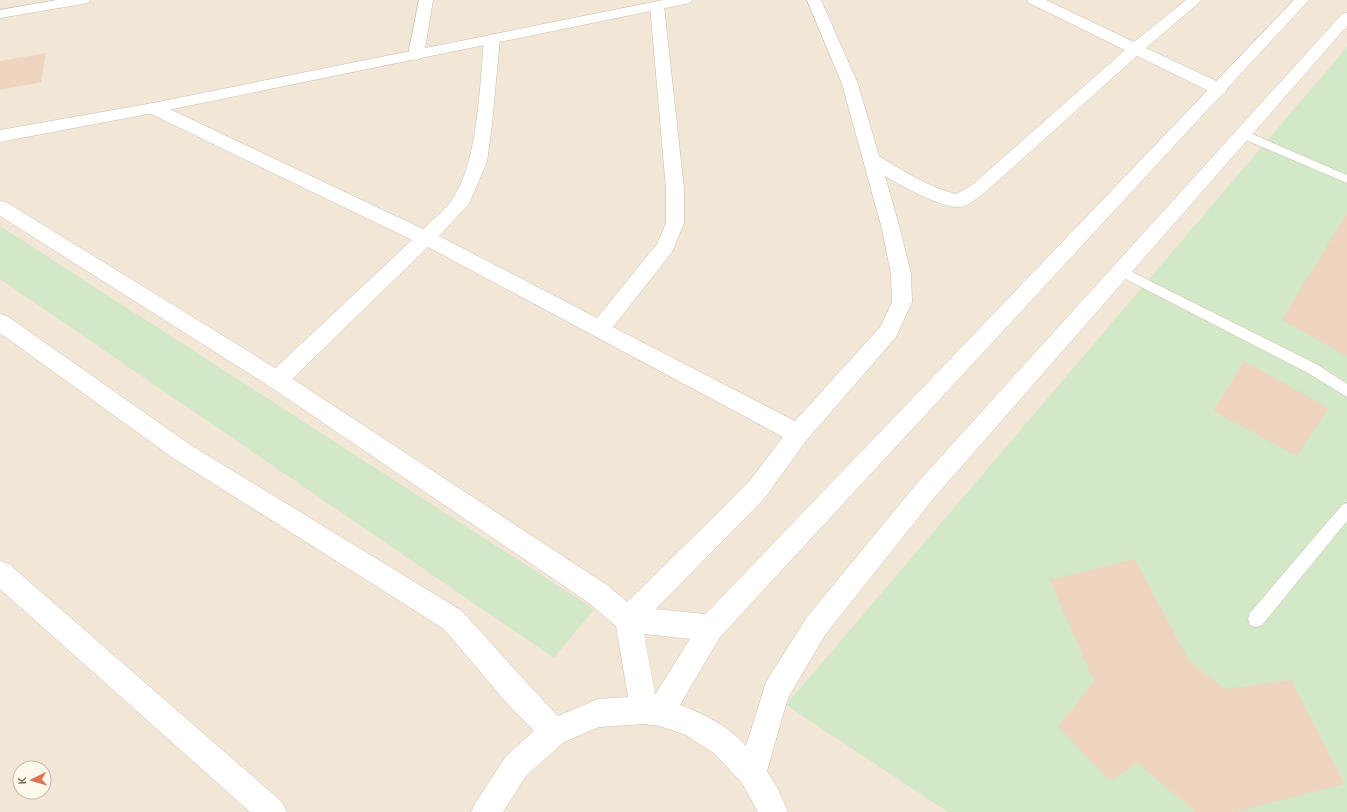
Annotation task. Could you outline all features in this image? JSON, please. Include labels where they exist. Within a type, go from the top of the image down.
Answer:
[{"type":"main road","points":[[0,14],[83,0]]},
{"type":"main road","points":[[416,55],[426,0]]},
{"type":"main road","points":[[0,136],[153,108],[685,0]]},
{"type":"main road","points":[[628,619],[756,491],[798,434],[889,331],[902,302],[901,274],[891,229],[850,84],[814,0]]},
{"type":"main road","points":[[1034,0],[1219,90]]},
{"type":"main road","points":[[871,158],[917,187],[941,197],[958,201],[977,190],[1135,49],[1195,0]]},
{"type":"main road","points":[[652,711],[711,628],[1219,90],[1302,0]]},
{"type":"main road","points":[[600,330],[665,247],[675,223],[675,189],[657,6]]},
{"type":"main road","points":[[752,774],[776,692],[816,626],[926,490],[1347,17]]},
{"type":"main road","points":[[278,380],[426,238],[463,199],[478,162],[484,124],[492,39]]},
{"type":"main road","points":[[153,108],[426,238],[798,434]]},
{"type":"main road","points":[[0,207],[278,380],[598,594],[628,619],[711,628]]},
{"type":"main road","points":[[0,322],[181,451],[453,620],[515,691],[554,732]]},
{"type":"main road","points":[[0,573],[272,812]]},
{"type":"main road","points":[[628,619],[652,711]]},
{"type":"main road","points":[[486,812],[516,766],[554,732],[598,713],[652,711],[694,724],[725,744],[752,774],[768,799],[773,812]]},
{"type":"lane","points":[[1243,134],[1347,179]]},
{"type":"lane","points":[[1120,271],[1313,369],[1347,391]]},
{"type":"lane","points":[[1256,619],[1347,510]]},
{"type":"shaded area","points":[[0,0],[1347,0],[1347,812],[0,812]]},
{"type":"green space","points":[[1347,47],[1347,812],[948,812],[786,705]]},
{"type":"green space","points":[[0,226],[594,609],[554,658],[0,279]]},
{"type":"building","points":[[46,53],[41,82],[0,90],[0,61]]},
{"type":"building","points":[[1347,213],[1347,356],[1282,320]]},
{"type":"building","points":[[1244,361],[1329,408],[1297,456],[1213,411]]},
{"type":"building","points":[[1135,559],[1189,661],[1225,689],[1291,680],[1345,784],[1235,812],[1196,812],[1137,763],[1110,781],[1058,726],[1094,682],[1050,580]]}]
